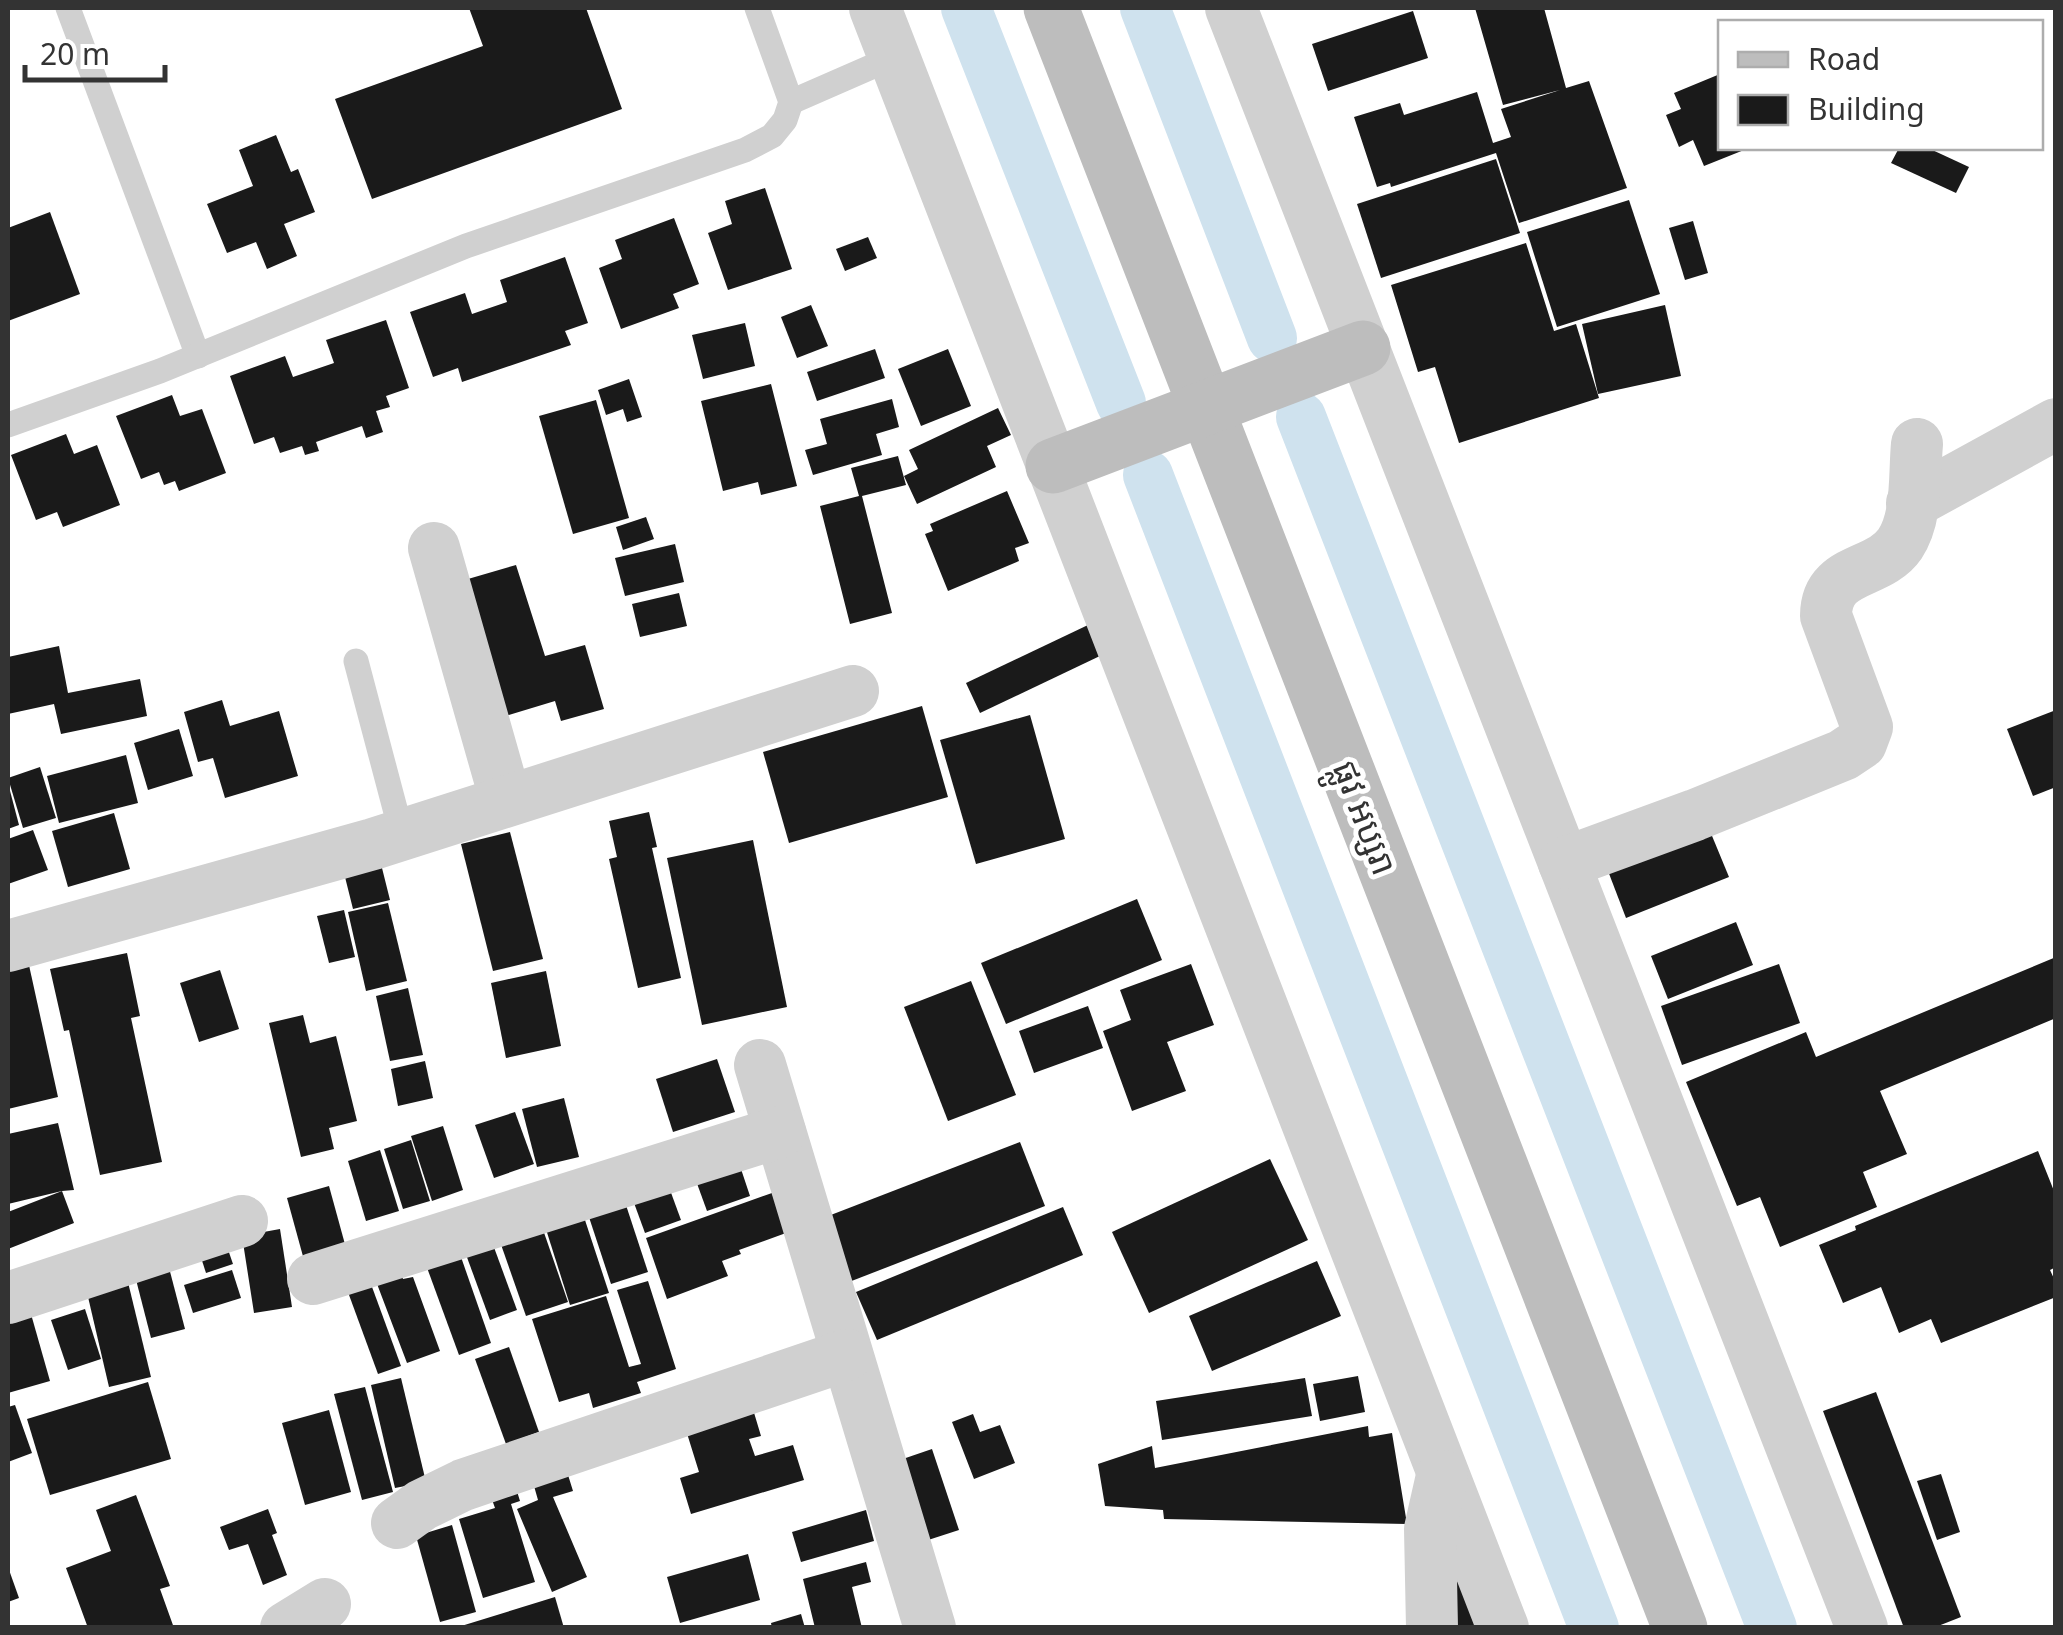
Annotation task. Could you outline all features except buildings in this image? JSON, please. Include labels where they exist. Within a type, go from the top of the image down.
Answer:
[{"type":"main road","name":"ផ្លូវ អប្សរា","points":[[1051,8],[1680,1628]]},
{"type":"main road","points":[[1053,466],[1364,348]]},
{"type":"street","points":[[875,8],[1503,1628]]},
{"type":"street","points":[[1231,8],[1862,1628]]},
{"type":"street","points":[[1912,503],[2056,424]]},
{"type":"street","points":[[1564,863],[1695,815],[1842,755],[1861,743],[1866,727],[1826,616],[1826,600],[1833,587],[1898,548],[1910,523],[1916,444]]},
{"type":"street","points":[[434,548],[506,801]]},
{"type":"street","points":[[8,946],[402,834],[852,691]]},
{"type":"street","points":[[760,1065],[930,1628]]},
{"type":"street","points":[[313,1278],[780,1132]]},
{"type":"street","points":[[8,1298],[242,1221]]},
{"type":"street","points":[[398,1523],[422,1504],[463,1485],[847,1356]]},
{"type":"street","points":[[1432,1628],[1430,1528],[1443,1474]]},
{"type":"lane","points":[[68,8],[198,356]]},
{"type":"lane","points":[[8,425],[198,356],[466,246],[745,150],[772,136],[785,120],[790,102],[757,8]]},
{"type":"lane","points":[[790,102],[894,57]]},
{"type":"lane","points":[[356,661],[402,834]]},
{"type":"waterway","points":[[966,8],[1121,403]]},
{"type":"waterway","points":[[1145,8],[1272,338]]},
{"type":"waterway","points":[[1301,417],[1772,1628]]},
{"type":"waterway","points":[[1148,475],[1594,1628]]}]
